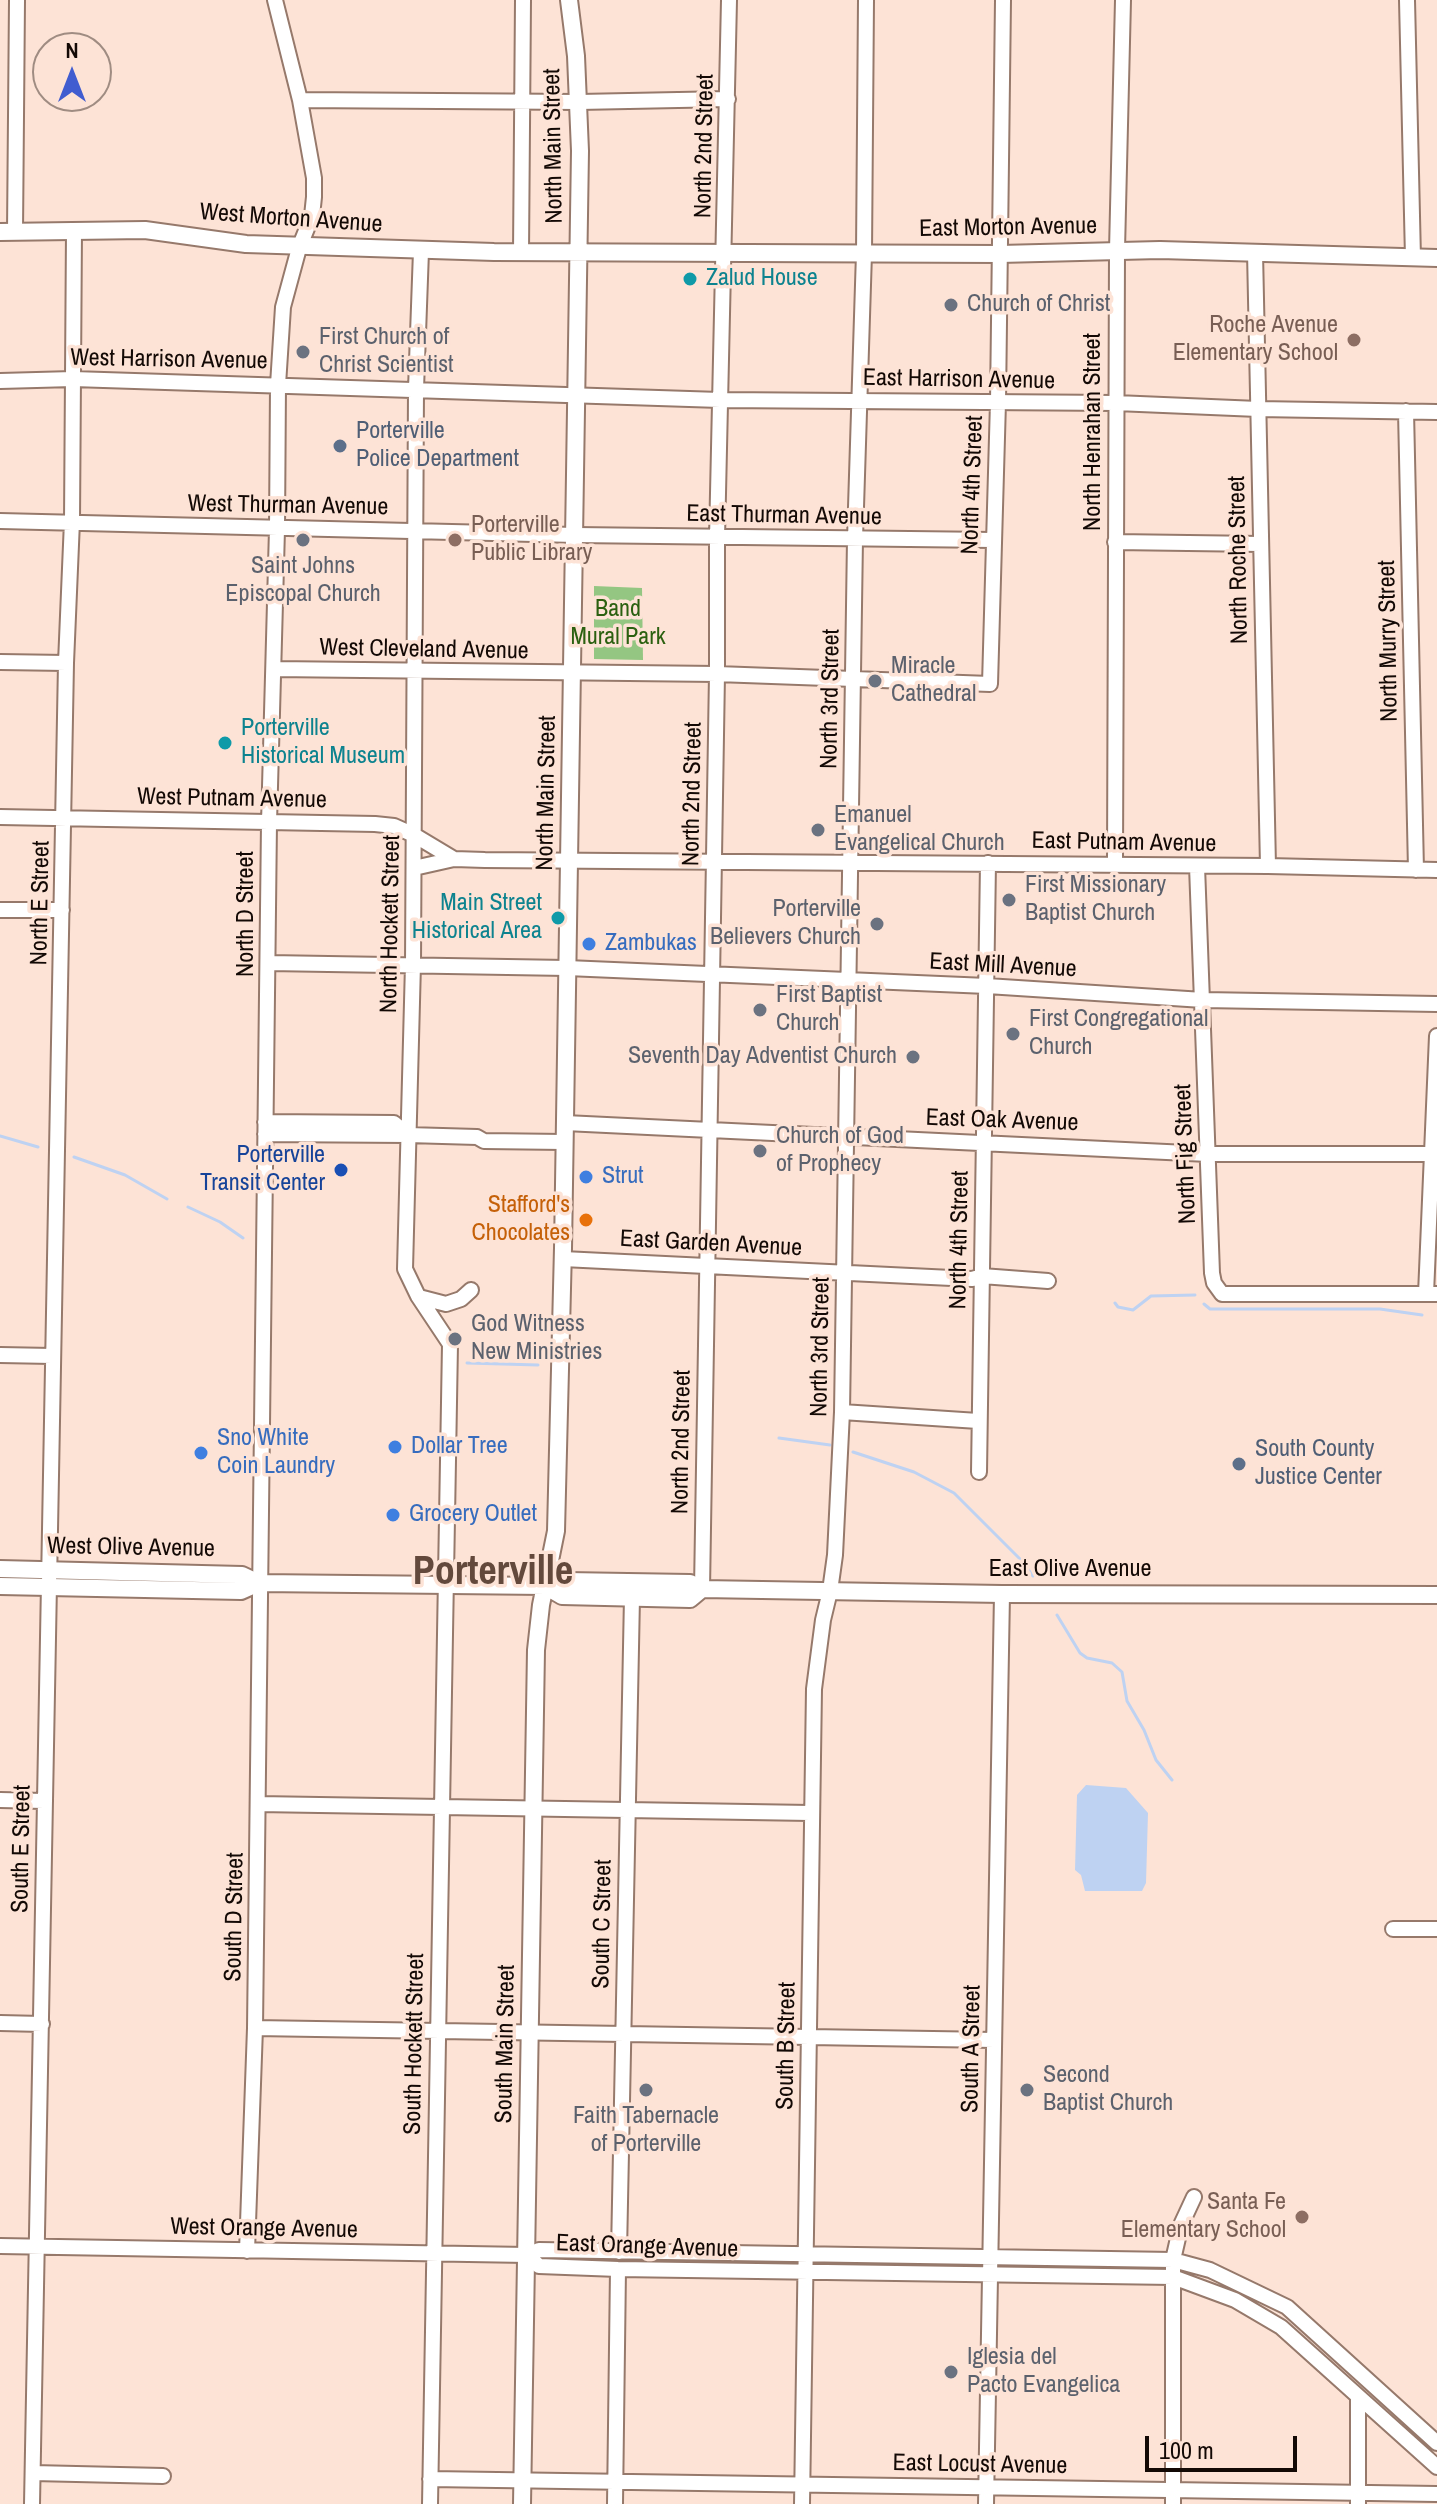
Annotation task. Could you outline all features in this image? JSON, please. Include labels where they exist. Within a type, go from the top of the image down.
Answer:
[{"type":"main road","name":"North Main Street","points":[[545,1586],[556,1531],[573,674],[579,102],[569,0]]},
{"type":"main road","name":"West Morton Avenue","points":[[8,232],[157,231],[227,243],[299,248],[579,253]]},
{"type":"main road","name":"East Morton Avenue","points":[[579,253],[1000,254],[1117,250],[1437,258]]},
{"type":"main road","name":"West Olive Avenue","points":[[0,1569],[50,1578]]},
{"type":"main road","name":"West Olive Avenue","points":[[0,1586],[50,1578],[242,1575],[259,1583],[545,1586]]},
{"type":"main road","name":"East Olive Avenue","points":[[545,1586],[566,1581],[690,1583],[702,1589],[1002,1594],[1437,1595]]},
{"type":"main road","name":"East Olive Avenue","points":[[545,1586],[562,1596],[690,1599],[702,1589]]},
{"type":"main road","name":"South Main Street","points":[[522,2504],[536,1650],[545,1586]]},
{"type":"street","points":[[8,232],[17,0]]},
{"type":"street","name":"North D Street","points":[[259,1583],[278,385],[283,307],[299,248],[312,216],[314,197],[314,178],[300,100],[275,0]]},
{"type":"street","points":[[521,253],[523,0]]},
{"type":"street","name":"North 2nd Street","points":[[702,1589],[711,1130],[717,538],[729,0]]},
{"type":"street","name":"North 3rd Street","points":[[830,1591],[838,1520],[842,1412],[866,0]]},
{"type":"street","name":"North 4th Street","points":[[990,684],[998,402],[1003,0]]},
{"type":"street","name":"North Henrahan Street","points":[[1115,865],[1117,250],[1123,0]]},
{"type":"street","points":[[1407,0],[1413,258]]},
{"type":"street","points":[[300,100],[579,102],[728,99]]},
{"type":"street","name":"North E Street","points":[[50,1578],[66,663],[72,521],[74,230]]},
{"type":"street","name":"North Hockett Street","points":[[421,251],[416,389],[413,964],[405,1269],[419,1297],[450,1344],[446,1585]]},
{"type":"street","name":"North Roche Street","points":[[1255,252],[1268,866]]},
{"type":"street","name":"West Harrison Avenue","points":[[0,381],[73,379],[577,395]]},
{"type":"street","name":"East Harrison Avenue","points":[[577,395],[720,400],[1116,403],[1437,412]]},
{"type":"street","name":"North Murry Street","points":[[1406,411],[1416,870]]},
{"type":"street","name":"West Thurman Avenue","points":[[0,521],[575,535]]},
{"type":"street","name":"East Thurman Avenue","points":[[575,535],[993,540]]},
{"type":"street","points":[[1115,542],[1261,544]]},
{"type":"street","points":[[0,662],[66,663]]},
{"type":"street","name":"West Cleveland Avenue","points":[[274,669],[717,674],[990,684]]},
{"type":"street","name":"West Putnam Avenue","points":[[0,817],[375,824],[394,826],[454,859]]},
{"type":"street","name":"West Putnam Avenue","points":[[414,868],[454,859],[570,862]]},
{"type":"street","name":"East Putnam Avenue","points":[[570,862],[988,863],[1437,870]]},
{"type":"street","name":"North 4th Street","points":[[979,1472],[988,863]]},
{"type":"street","name":"North Fig Street","points":[[1197,866],[1214,1283],[1222,1294],[1432,1294]]},
{"type":"street","points":[[0,910],[62,910]]},
{"type":"street","name":"East Mill Avenue","points":[[269,963],[712,973],[1203,1000],[1437,1004]]},
{"type":"street","points":[[1432,1294],[1437,1036]]},
{"type":"street","name":"East Oak Avenue","points":[[565,1123],[1208,1154],[1434,1154]]},
{"type":"street","points":[[265,1128],[477,1137],[484,1141],[564,1142]]},
{"type":"street","name":"East Garden Avenue","points":[[563,1259],[1048,1281]]},
{"type":"street","points":[[419,1297],[446,1304],[461,1299],[471,1290]]},
{"type":"street","points":[[0,1355],[52,1356]]},
{"type":"street","points":[[842,1412],[978,1421]]},
{"type":"street","name":"South E Street","points":[[32,2504],[50,1578]]},
{"type":"street","name":"South D Street","points":[[247,2251],[255,2028],[259,1583]]},
{"type":"street","name":"South Hockett Street","points":[[430,2504],[446,1585]]},
{"type":"street","name":"South B Street","points":[[802,2504],[810,1813],[814,1689],[830,1591]]},
{"type":"street","name":"South A Street","points":[[986,2504],[1002,1594]]},
{"type":"street","name":"South C Street","points":[[619,2252],[632,1597]]},
{"type":"street","points":[[0,1800],[44,1801]]},
{"type":"street","points":[[258,1804],[810,1813]]},
{"type":"street","points":[[1393,1929],[1437,1929]]},
{"type":"street","points":[[0,2023],[42,2024]]},
{"type":"street","points":[[255,2028],[994,2040]]},
{"type":"street","points":[[1173,2498],[1173,2260],[1181,2225],[1194,2197]]},
{"type":"street","name":"West Orange Avenue","points":[[0,2246],[527,2255]]},
{"type":"street","name":"East Orange Avenue","points":[[1437,2443],[1287,2307],[1210,2270],[1173,2260],[539,2250],[527,2255],[539,2266],[618,2269],[1173,2277],[1235,2300],[1281,2327],[1437,2467]]},
{"type":"street","points":[[615,2504],[618,2269]]},
{"type":"street","points":[[1358,2399],[1358,2499]]},
{"type":"street","points":[[1371,2410],[1385,2411],[1394,2416],[1437,2450]]},
{"type":"street","points":[[33,2473],[163,2476]]},
{"type":"street","name":"East Locust Avenue","points":[[430,2479],[987,2487],[1173,2498],[1358,2499],[1437,2494]]},
{"type":"green space","name":"Band Mural Park","points":[[594,586],[642,588],[643,660],[594,659]]},
{"type":"water","points":[[1086,1785],[1126,1788],[1148,1813],[1146,1883],[1142,1891],[1085,1891],[1081,1875],[1075,1870],[1077,1795]]},
{"type":"waterway","points":[[0,1136],[38,1147]]},
{"type":"waterway","points":[[74,1157],[125,1175],[167,1199]]},
{"type":"waterway","points":[[188,1207],[220,1222],[243,1238]]},
{"type":"waterway","points":[[1115,1303],[1118,1307],[1133,1310],[1151,1296],[1195,1295]]},
{"type":"waterway","points":[[1204,1304],[1210,1309],[1380,1309],[1422,1315]]},
{"type":"waterway","points":[[467,1363],[538,1365]]},
{"type":"waterway","points":[[779,1438],[830,1445]]},
{"type":"waterway","points":[[853,1452],[914,1472],[954,1493],[1033,1576]]},
{"type":"waterway","points":[[1057,1615],[1080,1653],[1087,1658],[1112,1663],[1122,1672],[1127,1701],[1144,1730],[1156,1760],[1172,1780]]},
{"type":"place","name":"Zalud House","points":[[690,279]]},
{"type":"place","name":"Church of Christ","points":[[951,305]]},
{"type":"place","name":"Roche Avenue Elementary School","points":[[1354,340]]},
{"type":"place","name":"First Church of Christ Scientist","points":[[303,352]]},
{"type":"place","name":"Porterville Police Department","points":[[340,446]]},
{"type":"place","name":"Saint Johns Episcopal Church","points":[[303,540]]},
{"type":"place","name":"Porterville Public Library","points":[[455,540]]},
{"type":"place","name":"Miracle Cathedral","points":[[875,681]]},
{"type":"place","name":"Porterville Historical Museum","points":[[225,743]]},
{"type":"place","name":"Emanuel Evangelical Church","points":[[818,830]]},
{"type":"place","name":"First Missionary Baptist Church","points":[[1009,900]]},
{"type":"place","name":"Main Street Historical Area","points":[[558,918]]},
{"type":"place","name":"Porterville Believers Church","points":[[877,924]]},
{"type":"place","name":"Zambukas","points":[[589,944]]},
{"type":"place","name":"First Baptist Church","points":[[760,1010]]},
{"type":"place","name":"First Congregational Church","points":[[1013,1034]]},
{"type":"place","name":"Seventh Day Adventist Church","points":[[913,1057]]},
{"type":"place","name":"Church of God of Prophecy","points":[[760,1151]]},
{"type":"place","name":"Porterville Transit Center","points":[[341,1170]]},
{"type":"place","name":"Strut","points":[[586,1177]]},
{"type":"place","name":"Stafford's Chocolates","points":[[586,1220]]},
{"type":"place","name":"God Witness New Ministries","points":[[455,1339]]},
{"type":"place","name":"Dollar Tree","points":[[395,1447]]},
{"type":"place","name":"Sno White Coin Laundry","points":[[201,1453]]},
{"type":"place","name":"South County Justice Center","points":[[1239,1464]]},
{"type":"place","name":"Grocery Outlet","points":[[393,1515]]},
{"type":"place","name":"Faith Tabernacle of Porterville","points":[[646,2090]]},
{"type":"place","name":"Second Baptist Church","points":[[1027,2090]]},
{"type":"place","name":"Santa Fe Elementary School","points":[[1302,2217]]},
{"type":"place","name":"Iglesia del Pacto Evangelica","points":[[951,2372]]},
{"type":"district","name":"Porterville","points":[[493,1573]]}]
